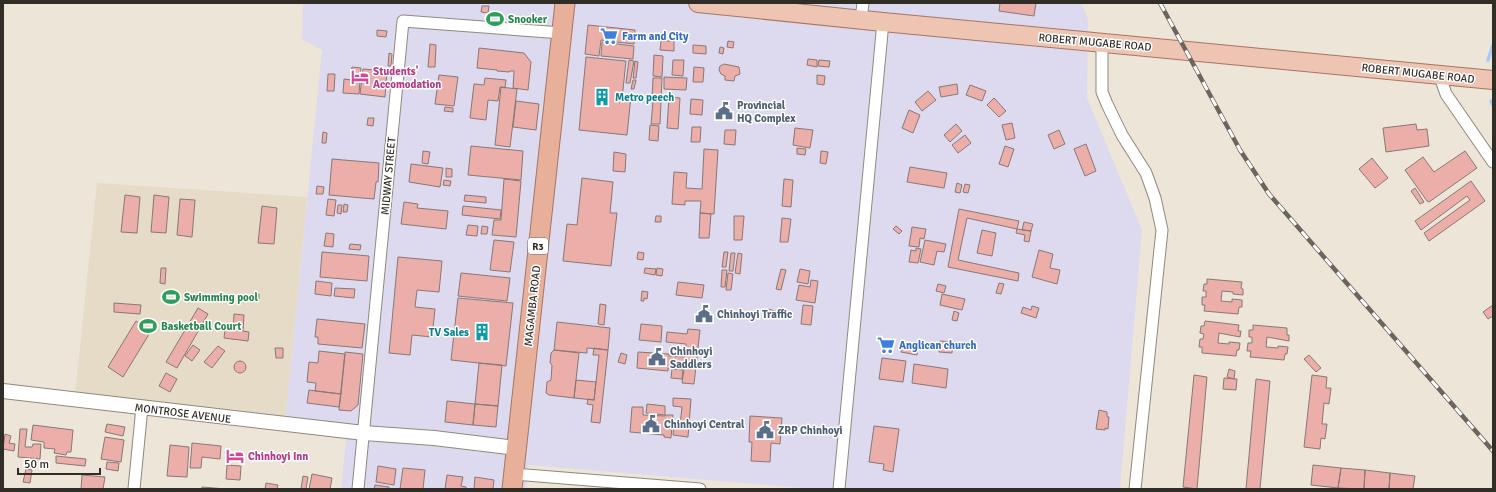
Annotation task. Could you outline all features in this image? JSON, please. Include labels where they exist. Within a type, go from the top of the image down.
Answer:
[{"type":"highway","name":"MAGAMBA ROAD","points":[[513,481],[565,3]]},
{"type":"main road","name":"ROBERT MUGABE ROAD","points":[[698,3],[862,11],[883,22],[1493,80]]},
{"type":"street","name":"MIDWAY STREET","points":[[358,489],[403,21],[562,33]]},
{"type":"street","points":[[839,489],[883,22]]},
{"type":"street","points":[[1102,43],[1102,92],[1122,135],[1146,173],[1155,198],[1162,230],[1136,489]]},
{"type":"street","points":[[1439,74],[1446,94],[1493,162]]},
{"type":"street","name":"MONTROSE AVENUE","points":[[3,391],[364,433],[434,438],[516,448]]},
{"type":"street","points":[[134,489],[142,408]]},
{"type":"street","points":[[513,481],[700,489]]},
{"type":"shaded area","points":[[303,3],[1081,3],[1088,19],[1087,98],[1142,230],[1120,489],[814,489],[528,465],[526,489],[341,489],[347,429],[285,422],[322,50],[302,39]]},
{"type":"shaded area","points":[[97,183],[307,197],[285,422],[75,395]]},
{"type":"building","points":[[1000,3],[1036,3],[1034,16],[999,11]]},
{"type":"building","points":[[482,6],[489,6],[488,13],[481,12]]},
{"type":"building","points":[[588,25],[635,30],[634,44],[601,40],[599,56],[585,54]]},
{"type":"building","points":[[377,30],[387,31],[386,37],[377,36]]},
{"type":"building","points":[[661,41],[674,41],[674,51],[660,50]]},
{"type":"building","points":[[728,41],[734,42],[733,48],[727,47]]},
{"type":"building","points":[[602,42],[634,46],[633,59],[601,56]]},
{"type":"building","points":[[430,44],[436,45],[435,67],[428,67]]},
{"type":"building","points":[[693,45],[706,46],[706,54],[693,53]]},
{"type":"building","points":[[720,47],[724,48],[723,54],[719,53]]},
{"type":"building","points":[[479,48],[524,53],[531,62],[528,90],[513,88],[514,71],[509,72],[477,68]]},
{"type":"building","points":[[389,53],[392,54],[391,66],[388,66]]},
{"type":"building","points":[[654,55],[663,56],[662,77],[653,76]]},
{"type":"building","name":"Metro peech","points":[[586,57],[626,61],[622,99],[625,99],[625,95],[631,96],[627,135],[579,130]]},
{"type":"building","points":[[808,59],[817,60],[817,67],[807,65]]},
{"type":"building","points":[[629,60],[634,61],[630,83],[626,83]]},
{"type":"building","points":[[673,60],[684,60],[683,76],[672,75]]},
{"type":"building","points":[[819,60],[830,61],[829,67],[818,66]]},
{"type":"building","points":[[635,61],[638,62],[636,78],[633,78]]},
{"type":"building","points":[[724,64],[739,67],[740,74],[735,76],[734,81],[725,80],[725,76],[721,74],[719,70],[720,66]]},
{"type":"building","points":[[352,67],[361,68],[360,74],[351,73]]},
{"type":"building","points":[[694,67],[704,68],[703,82],[693,82]]},
{"type":"building","points":[[363,69],[387,71],[385,97],[360,94]]},
{"type":"building","points":[[328,74],[335,74],[334,91],[327,91]]},
{"type":"building","points":[[439,75],[458,77],[454,106],[435,104]]},
{"type":"building","points":[[817,75],[825,76],[824,85],[817,84]]},
{"type":"building","points":[[664,77],[687,78],[686,90],[664,89]]},
{"type":"building","points":[[485,78],[506,80],[505,88],[500,87],[498,101],[488,100],[486,120],[470,118],[474,84],[484,85]]},
{"type":"building","points":[[653,78],[662,78],[661,100],[652,99]]},
{"type":"building","points":[[344,79],[360,81],[359,94],[343,93]]},
{"type":"building","points":[[633,80],[636,80],[634,89],[631,89]]},
{"type":"building","points":[[957,84],[958,94],[941,97],[939,87]]},
{"type":"building","points":[[970,85],[986,91],[982,101],[966,95]]},
{"type":"building","points":[[501,87],[517,89],[510,147],[495,145]]},
{"type":"building","points":[[928,91],[936,100],[922,111],[915,102]]},
{"type":"building","points":[[669,97],[680,98],[678,129],[667,128]]},
{"type":"building","points":[[994,98],[1006,111],[999,117],[987,105]]},
{"type":"building","points":[[691,99],[703,100],[702,115],[690,114]]},
{"type":"building","points":[[516,101],[539,104],[536,130],[513,127]]},
{"type":"building","points":[[653,101],[661,101],[660,124],[651,124]]},
{"type":"building","points":[[445,107],[453,108],[453,112],[444,111]]},
{"type":"building","points":[[909,110],[920,115],[913,133],[902,128]]},
{"type":"building","points":[[368,118],[374,118],[373,126],[367,125]]},
{"type":"building","points":[[1012,123],[1015,138],[1006,140],[1002,125]]},
{"type":"building","points":[[956,124],[962,131],[950,142],[944,135]]},
{"type":"building","points":[[1416,124],[1417,130],[1427,129],[1429,146],[1386,152],[1383,128]]},
{"type":"building","points":[[650,125],[659,126],[658,141],[649,140]]},
{"type":"building","points":[[692,127],[701,127],[700,142],[691,142]]},
{"type":"building","points":[[795,128],[813,130],[810,148],[793,145]]},
{"type":"building","points":[[725,130],[736,130],[735,145],[724,144]]},
{"type":"building","points":[[1059,130],[1065,144],[1054,149],[1048,135]]},
{"type":"building","points":[[323,132],[327,133],[326,143],[322,143]]},
{"type":"building","points":[[965,135],[971,143],[958,153],[952,145]]},
{"type":"building","points":[[1086,144],[1096,171],[1085,176],[1074,149]]},
{"type":"building","points":[[471,146],[523,151],[521,180],[468,175]]},
{"type":"building","points":[[1005,146],[1014,149],[1008,167],[999,164]]},
{"type":"building","points":[[797,148],[806,149],[805,155],[797,154]]},
{"type":"building","points":[[704,149],[718,150],[714,214],[700,213],[701,201],[685,201],[685,205],[672,204],[674,172],[687,173],[686,188],[702,189]]},
{"type":"building","points":[[423,151],[430,152],[428,164],[422,163]]},
{"type":"building","points":[[821,151],[828,152],[826,164],[820,163]]},
{"type":"building","points":[[1465,151],[1477,168],[1429,202],[1405,170],[1423,157],[1434,172]]},
{"type":"building","points":[[614,152],[626,154],[625,172],[613,171]]},
{"type":"building","points":[[1372,158],[1388,178],[1375,188],[1359,169]]},
{"type":"building","points":[[332,159],[379,163],[378,182],[376,182],[374,199],[329,195]]},
{"type":"building","points":[[411,164],[443,168],[440,187],[409,182]]},
{"type":"building","points":[[910,167],[947,173],[944,188],[907,182]]},
{"type":"building","points":[[446,168],[452,169],[452,177],[446,177]]},
{"type":"building","points":[[582,178],[613,182],[610,213],[617,213],[611,266],[563,261],[567,224],[577,225]]},
{"type":"building","points":[[504,179],[521,181],[516,237],[492,235],[494,220],[501,220]]},
{"type":"building","points":[[784,179],[793,180],[791,207],[782,206]]},
{"type":"building","points":[[444,180],[451,181],[450,186],[443,185]]},
{"type":"building","points":[[1471,181],[1485,201],[1429,241],[1424,233],[1470,200],[1467,196],[1421,230],[1415,221]]},
{"type":"building","points":[[957,183],[962,185],[960,193],[955,192]]},
{"type":"building","points":[[965,184],[970,185],[968,193],[963,192]]},
{"type":"building","points":[[317,186],[324,187],[323,194],[316,194]]},
{"type":"building","points":[[1415,188],[1424,202],[1420,204],[1411,191]]},
{"type":"building","points":[[125,195],[140,197],[137,233],[121,232]]},
{"type":"building","points":[[154,195],[169,197],[166,233],[151,232]]},
{"type":"building","points":[[465,195],[486,197],[486,203],[464,201]]},
{"type":"building","points":[[180,199],[195,200],[192,237],[177,235]]},
{"type":"building","points":[[328,199],[336,200],[334,216],[326,215]]},
{"type":"building","points":[[404,202],[418,204],[417,208],[448,211],[446,229],[401,224]]},
{"type":"building","points":[[344,204],[348,205],[347,212],[343,212]]},
{"type":"building","points":[[338,205],[342,205],[341,214],[337,213]]},
{"type":"building","points":[[262,206],[277,208],[274,244],[258,243]]},
{"type":"building","points":[[463,206],[501,210],[500,219],[462,215]]},
{"type":"building","points":[[959,209],[1019,221],[1017,229],[967,218],[958,260],[1019,273],[1018,281],[948,267]]},
{"type":"building","points":[[700,213],[711,214],[709,238],[699,238]]},
{"type":"building","points":[[656,216],[661,216],[661,222],[655,222]]},
{"type":"building","points":[[734,216],[744,216],[742,240],[734,240]]},
{"type":"building","points":[[782,218],[791,219],[788,242],[780,242]]},
{"type":"building","points":[[1024,222],[1033,224],[1031,231],[1022,230]]},
{"type":"building","points":[[468,225],[478,226],[477,236],[466,235]]},
{"type":"building","points":[[482,226],[488,227],[487,234],[481,234]]},
{"type":"building","points":[[896,226],[902,231],[899,234],[893,229]]},
{"type":"building","points":[[912,227],[926,229],[924,239],[920,238],[919,247],[909,246]]},
{"type":"building","points":[[1017,229],[1031,231],[1029,242],[1024,241],[1025,235],[1016,233]]},
{"type":"building","points":[[982,230],[996,233],[992,256],[977,253]]},
{"type":"building","points":[[326,233],[334,234],[333,247],[324,246]]},
{"type":"building","points":[[494,240],[514,242],[510,272],[490,270]]},
{"type":"building","points":[[925,240],[946,244],[944,252],[937,251],[934,265],[920,262]]},
{"type":"building","points":[[350,244],[361,245],[360,250],[349,249]]},
{"type":"building","points":[[916,248],[921,249],[918,263],[909,262],[911,250],[916,251]]},
{"type":"building","points":[[1039,250],[1053,254],[1050,268],[1060,270],[1057,284],[1032,277]]},
{"type":"building","points":[[322,252],[369,256],[367,281],[320,277]]},
{"type":"building","points":[[638,252],[644,253],[643,260],[637,259]]},
{"type":"building","points":[[724,252],[728,252],[726,267],[722,267]]},
{"type":"building","points":[[731,253],[735,253],[733,271],[729,271]]},
{"type":"building","points":[[738,253],[742,254],[740,274],[735,273]]},
{"type":"building","points":[[398,257],[442,261],[439,292],[417,290],[415,307],[435,309],[432,337],[412,335],[410,355],[389,353]]},
{"type":"building","points":[[161,268],[166,268],[165,284],[160,283]]},
{"type":"building","points":[[645,268],[656,269],[655,275],[644,273]]},
{"type":"building","points":[[657,268],[663,269],[662,276],[656,275]]},
{"type":"building","points":[[781,269],[786,270],[781,290],[776,289]]},
{"type":"building","points":[[800,269],[810,271],[808,284],[797,282]]},
{"type":"building","points":[[722,270],[727,270],[725,287],[721,287]]},
{"type":"building","points":[[461,273],[510,278],[507,301],[458,296]]},
{"type":"building","points":[[728,273],[733,274],[731,290],[726,290]]},
{"type":"building","points":[[1207,279],[1242,282],[1241,288],[1243,289],[1243,295],[1222,291],[1221,301],[1232,302],[1232,299],[1242,300],[1242,307],[1239,307],[1238,314],[1204,311],[1205,305],[1202,305],[1202,297],[1206,297],[1206,291],[1203,291],[1204,284],[1207,284]]},
{"type":"building","points":[[811,280],[818,281],[815,303],[796,300],[799,285],[810,287]]},
{"type":"building","points":[[316,281],[332,283],[331,296],[315,294]]},
{"type":"building","points":[[678,282],[704,285],[702,298],[676,295]]},
{"type":"building","points":[[999,283],[1004,284],[1001,294],[996,293]]},
{"type":"building","points":[[938,284],[946,286],[944,293],[936,291]]},
{"type":"building","points":[[335,288],[355,289],[354,298],[334,296]]},
{"type":"building","points":[[642,291],[648,292],[647,299],[644,298],[644,301],[641,301]]},
{"type":"building","points":[[252,294],[259,294],[259,299],[252,299]]},
{"type":"building","points":[[942,294],[965,299],[962,310],[940,305]]},
{"type":"building","name":"TV Sales","points":[[458,298],[513,303],[506,366],[451,360]]},
{"type":"building","points":[[114,303],[141,305],[140,314],[114,312]]},
{"type":"building","points":[[600,304],[606,305],[604,325],[598,324]]},
{"type":"building","points":[[803,305],[813,306],[811,325],[801,324]]},
{"type":"building","points":[[1493,305],[1493,316],[1488,319],[1483,312]]},
{"type":"building","points":[[1032,306],[1039,308],[1036,318],[1021,313],[1023,307],[1031,310]]},
{"type":"building","points":[[198,308],[208,314],[177,368],[166,362]]},
{"type":"building","points":[[768,309],[779,312],[778,315],[767,313]]},
{"type":"building","points":[[954,311],[959,313],[957,321],[952,320]]},
{"type":"building","points":[[234,314],[244,315],[243,331],[249,332],[248,341],[224,338],[225,329],[233,330]]},
{"type":"building","points":[[317,319],[365,324],[362,348],[318,344],[318,337],[315,337]]},
{"type":"building","points":[[136,321],[151,331],[123,377],[108,367]]},
{"type":"building","points":[[1205,321],[1239,325],[1238,331],[1241,331],[1240,337],[1219,333],[1218,343],[1240,343],[1236,356],[1202,353],[1202,347],[1199,347],[1200,339],[1203,339],[1204,334],[1200,333],[1201,326],[1204,326]]},
{"type":"building","points":[[557,322],[610,328],[608,350],[587,348],[587,353],[554,350]]},
{"type":"building","points":[[641,324],[662,326],[661,342],[639,340]]},
{"type":"building","points":[[1253,325],[1287,328],[1289,341],[1267,337],[1266,347],[1288,347],[1284,360],[1250,357],[1251,351],[1247,351],[1248,343],[1252,343],[1252,337],[1249,337],[1249,330],[1253,330]]},
{"type":"building","name":"Chinhoyi Saddlers","points":[[688,329],[700,330],[694,384],[682,383],[684,369],[668,368],[668,371],[637,368],[638,352],[669,354],[669,356],[685,357],[686,344],[666,342],[667,332],[687,334]]},
{"type":"building","points":[[940,341],[953,342],[952,353],[939,352]]},
{"type":"building","points":[[903,343],[918,347],[917,355],[901,352]]},
{"type":"building","points":[[193,345],[200,350],[192,361],[185,356]]},
{"type":"building","points":[[218,346],[225,351],[212,368],[204,362]]},
{"type":"building","points":[[275,348],[283,348],[283,358],[276,358]]},
{"type":"building","points":[[594,348],[608,350],[600,423],[591,422],[593,405],[587,404],[588,399],[594,400],[599,355],[593,355]]},
{"type":"building","points":[[554,350],[579,353],[574,398],[549,395],[546,393],[547,382],[551,380],[551,353]]},
{"type":"building","points":[[319,351],[345,354],[341,394],[315,391],[316,383],[307,382],[309,362],[318,363]]},
{"type":"building","points":[[345,352],[363,354],[358,405],[351,411],[339,410]]},
{"type":"building","points":[[621,353],[627,355],[625,364],[618,362]]},
{"type":"building","points":[[1309,355],[1321,368],[1316,372],[1304,359]]},
{"type":"building","points":[[882,358],[906,361],[903,382],[879,379]]},
{"type":"building","points":[[238,361],[242,361],[246,367],[242,373],[238,373],[234,369],[234,365]]},
{"type":"building","points":[[479,363],[502,365],[498,406],[475,404]]},
{"type":"building","points":[[914,364],[948,369],[946,388],[912,383]]},
{"type":"building","points":[[672,369],[683,370],[682,379],[671,378]]},
{"type":"building","points":[[1229,369],[1235,371],[1234,379],[1227,377]]},
{"type":"building","points":[[166,373],[177,379],[170,392],[159,386]]},
{"type":"building","points":[[1194,375],[1207,377],[1197,489],[1183,487]]},
{"type":"building","points":[[1312,375],[1327,377],[1326,388],[1331,388],[1329,404],[1324,403],[1322,424],[1327,424],[1325,439],[1321,438],[1320,449],[1304,447]]},
{"type":"building","points":[[1224,378],[1237,379],[1236,390],[1223,389]]},
{"type":"building","points":[[1256,379],[1270,381],[1260,489],[1246,489]]},
{"type":"building","points":[[576,380],[596,382],[594,400],[574,398]]},
{"type":"building","points":[[309,390],[341,394],[339,407],[307,403]]},
{"type":"building","points":[[673,398],[691,399],[688,437],[673,435],[674,424],[680,425],[682,407],[673,406]]},
{"type":"building","points":[[447,401],[475,404],[473,425],[445,422]]},
{"type":"building","points":[[475,404],[498,406],[496,427],[473,425]]},
{"type":"building","points":[[647,404],[665,406],[665,415],[646,413]]},
{"type":"building","name":"Chinhoyi Central","points":[[632,407],[643,407],[643,415],[673,415],[671,438],[664,437],[664,435],[630,432]]},
{"type":"building","points":[[1099,410],[1107,412],[1107,417],[1109,417],[1108,429],[1096,429]]},
{"type":"building","name":"ZRP Chinhoyi","points":[[750,416],[782,418],[780,444],[771,443],[770,462],[751,461],[752,442],[749,442]]},
{"type":"building","points":[[107,424],[125,427],[123,436],[105,432]]},
{"type":"building","points":[[33,425],[73,430],[71,452],[67,452],[66,455],[54,453],[55,449],[44,448],[44,442],[31,440]]},
{"type":"building","points":[[874,426],[899,429],[893,472],[883,470],[884,464],[869,462]]},
{"type":"building","points":[[20,429],[27,429],[25,447],[32,447],[33,444],[41,444],[40,459],[18,457]]},
{"type":"building","points":[[5,434],[11,436],[9,443],[15,444],[14,451],[3,449]]},
{"type":"building","points":[[105,437],[124,440],[121,462],[101,459]]},
{"type":"building","points":[[192,443],[221,446],[220,459],[202,457],[201,468],[190,468]]},
{"type":"building","points":[[170,445],[189,447],[187,477],[167,476]]},
{"type":"building","points":[[56,456],[86,459],[85,466],[56,463]]},
{"type":"building","points":[[107,462],[119,463],[118,471],[106,469]]},
{"type":"building","points":[[227,465],[241,466],[240,480],[226,479]]},
{"type":"building","points":[[1313,465],[1341,468],[1338,488],[1311,485]]},
{"type":"building","points":[[378,466],[396,469],[394,485],[376,482]]},
{"type":"building","points":[[403,468],[425,470],[423,489],[400,489]]},
{"type":"building","points":[[1341,468],[1365,470],[1364,489],[1338,488]]},
{"type":"building","points":[[26,469],[32,470],[30,483],[23,482]]},
{"type":"building","points":[[1365,470],[1390,473],[1389,489],[1364,489]]},
{"type":"building","points":[[1390,473],[1415,476],[1413,489],[1389,489]]},
{"type":"building","points":[[312,474],[332,478],[330,489],[309,489]]},
{"type":"building","points":[[82,475],[105,477],[103,489],[81,489]]},
{"type":"building","points":[[447,475],[463,477],[461,486],[466,487],[466,489],[445,489]]},
{"type":"building","points":[[303,476],[308,477],[306,489],[301,489]]},
{"type":"building","points":[[475,477],[494,480],[493,489],[474,489]]},
{"type":"building","points":[[266,483],[278,485],[277,489],[265,489]]},
{"type":"building","points":[[375,485],[389,487],[389,489],[374,489]]},
{"type":"building","points":[[202,487],[226,489],[201,489]]},
{"type":"waterway","points":[[1488,60],[1493,45]]},
{"type":"waterway","points":[[1491,101],[1493,105]]},
{"type":"railway","points":[[1160,3],[1240,150],[1269,194],[1493,451]]},
{"type":"place","name":"Snooker","points":[[495,19]]},
{"type":"place","name":"Farm and City","points":[[609,36]]},
{"type":"place","name":"Students' Accomodation","points":[[360,77]]},
{"type":"place","name":"Metro peech","points":[[602,97]]},
{"type":"place","name":"Provincial HQ Complex","points":[[724,111]]},
{"type":"place","name":"Swimming pool","points":[[171,297]]},
{"type":"place","name":"Chinhoyi Traffic","points":[[704,314]]},
{"type":"place","name":"Basketball Court","points":[[148,326]]},
{"type":"place","name":"TV Sales","points":[[482,332]]},
{"type":"place","name":"Anglican church","points":[[886,345]]},
{"type":"place","name":"Chinhoyi Saddlers","points":[[657,357]]},
{"type":"place","name":"Chinhoyi Central","points":[[651,424]]},
{"type":"place","name":"ZRP Chinhoyi","points":[[765,430]]},
{"type":"place","name":"Chinhoyi Inn","points":[[235,456]]}]
